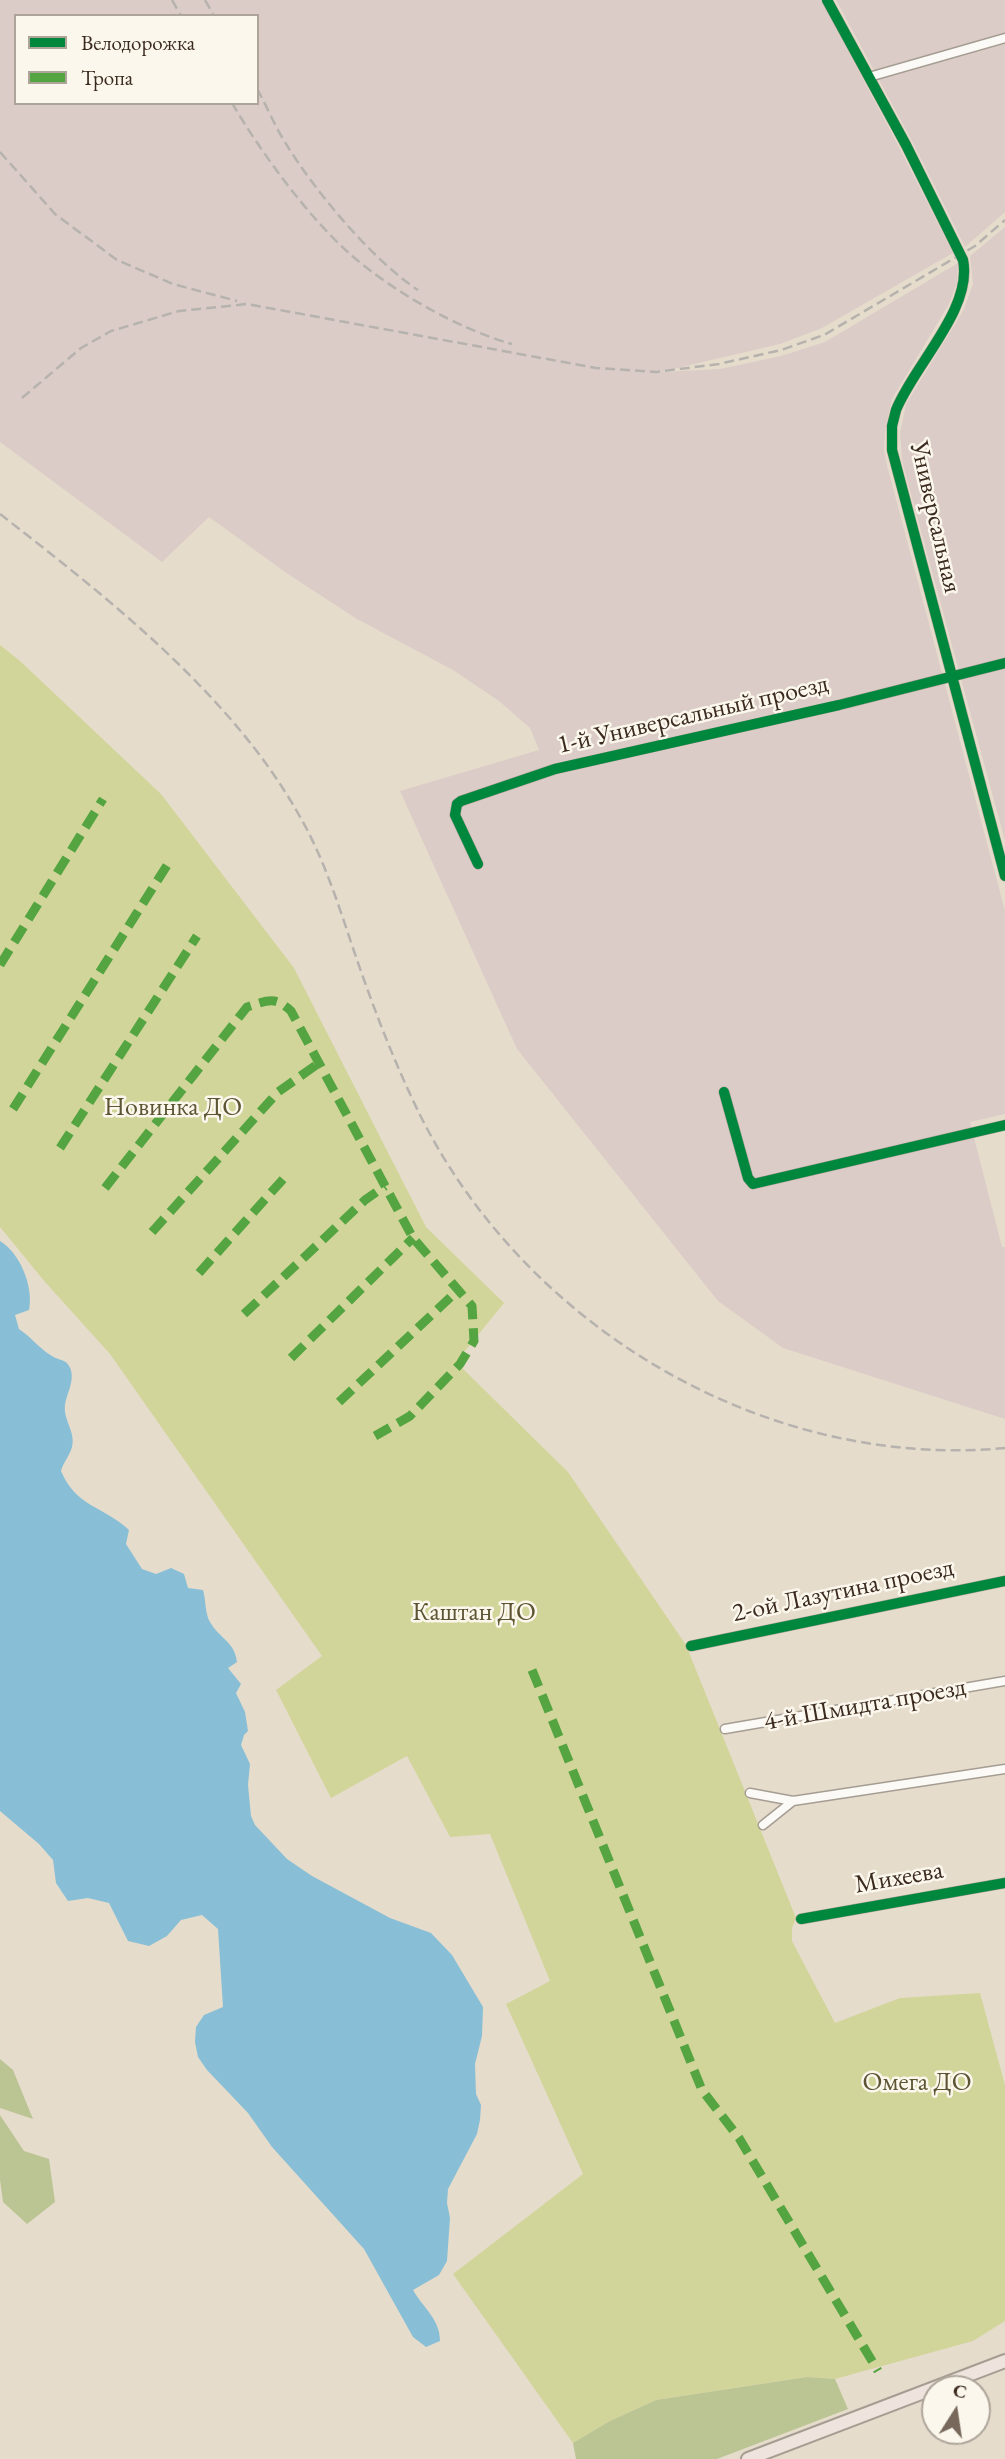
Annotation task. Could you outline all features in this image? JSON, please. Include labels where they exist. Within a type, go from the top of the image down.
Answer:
[{"type":"highway","points":[[748,2459],[1005,2361]]},
{"type":"street","name":"Универсальная","points":[[827,0],[945,225],[965,271],[961,297],[899,403],[891,434],[894,463],[1005,876]]},
{"type":"street","points":[[869,77],[1005,38]]},
{"type":"street","name":"1-й Универсальный проезд","points":[[478,864],[455,815],[457,804],[461,801],[555,769],[839,705],[1005,663]]},
{"type":"street","points":[[724,1092],[748,1178],[753,1184],[1005,1125]]},
{"type":"street","name":"2-ой Лазутина проезд","points":[[691,1646],[1005,1581]]},
{"type":"street","name":"4-й Шмидта проезд","points":[[724,1729],[1005,1681]]},
{"type":"street","points":[[750,1793],[793,1801],[1005,1769]]},
{"type":"street","points":[[763,1825],[793,1801]]},
{"type":"street","name":"Михеева","points":[[801,1919],[1005,1882]]},
{"type":"shaded area","points":[[0,0],[821,0],[953,253],[822,328],[780,344],[660,372],[720,369],[781,356],[825,342],[958,263],[957,283],[949,304],[892,399],[884,450],[1005,911],[1005,1114],[970,1122],[1002,1247],[1005,1247],[1005,1419],[783,1348],[718,1301],[517,1049],[400,791],[539,750],[530,728],[499,701],[453,670],[357,619],[288,574],[209,517],[162,562],[0,442]]},
{"type":"shaded area","points":[[836,0],[1005,0],[1005,212],[965,247],[912,141]]},
{"type":"shaded area","points":[[1005,227],[1005,841],[902,461],[900,433],[906,404],[963,311],[973,284],[970,256]]},
{"type":"green space","points":[[0,645],[161,794],[294,968],[426,1227],[504,1303],[456,1362],[568,1472],[686,1645],[796,1918],[792,1928],[792,1941],[835,2023],[900,1998],[980,1993],[1005,2085],[1005,2321],[973,2341],[835,2379],[807,2377],[656,2400],[608,2422],[573,2443],[453,2274],[583,2174],[506,2004],[550,1981],[490,1834],[450,1837],[407,1756],[331,1798],[276,1690],[322,1656],[110,1354],[0,1227]]},
{"type":"green space","points":[[0,2059],[13,2070],[33,2119],[0,2108]]},
{"type":"green space","points":[[0,2115],[24,2151],[49,2159],[55,2202],[27,2224],[3,2202],[0,2180]]},
{"type":"green space","points":[[807,2377],[835,2379],[848,2409],[717,2459],[576,2459],[573,2443],[608,2422],[656,2400]]},
{"type":"water","points":[[0,1241],[14,1254],[27,1281],[29,1310],[15,1315],[19,1329],[48,1353],[67,1363],[72,1373],[65,1410],[73,1442],[61,1471],[67,1483],[82,1499],[129,1530],[126,1544],[142,1569],[156,1574],[171,1568],[184,1574],[188,1588],[203,1590],[210,1622],[236,1655],[237,1662],[228,1668],[241,1684],[236,1693],[245,1712],[248,1731],[241,1745],[250,1764],[248,1785],[251,1816],[255,1825],[287,1859],[312,1876],[390,1918],[431,1933],[452,1955],[483,2007],[482,2036],[475,2064],[476,2094],[481,2105],[480,2120],[477,2134],[448,2189],[450,2218],[447,2261],[439,2275],[413,2290],[434,2320],[439,2333],[440,2341],[426,2347],[413,2337],[364,2249],[272,2147],[248,2113],[198,2057],[196,2027],[204,2015],[223,2007],[218,1929],[202,1915],[181,1920],[167,1936],[149,1946],[128,1941],[109,1903],[88,1898],[68,1901],[56,1883],[53,1860],[39,1844],[0,1811]]},
{"type":"railway","points":[[172,0],[180,14]]},
{"type":"railway","points":[[205,0],[213,14]]},
{"type":"railway","points":[[259,93],[285,142],[327,202],[382,261],[418,290]]},
{"type":"railway","points":[[233,105],[286,183],[318,222],[350,254],[385,282],[426,307],[470,329],[512,344]]},
{"type":"railway","points":[[0,152],[55,214],[117,260],[173,284],[237,301]]},
{"type":"railway","points":[[22,398],[81,348],[111,331],[179,311],[247,304],[596,368],[656,372],[719,364],[781,350],[824,335],[975,246],[1005,220]]},
{"type":"railway","points":[[0,514],[83,579],[164,651],[239,729],[271,771],[308,831],[323,865],[376,1014],[420,1115],[466,1192],[523,1260],[589,1320],[663,1370],[743,1409],[828,1435],[916,1449],[1005,1448]]},
{"type":"marked path","points":[[0,965],[103,799]]},
{"type":"marked path","points":[[13,1109],[171,859]]},
{"type":"marked path","points":[[60,1148],[197,936]]},
{"type":"marked path","points":[[105,1188],[247,1007],[275,1001],[291,1011],[413,1238],[472,1306],[474,1341],[460,1364],[410,1416],[375,1436]]},
{"type":"marked path","points":[[152,1232],[278,1092],[319,1063]]},
{"type":"marked path","points":[[199,1273],[285,1177]]},
{"type":"marked path","points":[[244,1314],[365,1200],[385,1186]]},
{"type":"marked path","points":[[291,1358],[413,1238]]},
{"type":"marked path","points":[[339,1402],[457,1291]]},
{"type":"marked path","points":[[532,1670],[702,2090],[739,2138],[878,2371]]},
{"type":"cycle path","points":[[827,0],[906,145],[963,260],[964,279],[951,317],[896,410],[892,426],[892,450],[1005,876]]},
{"type":"cycle path","points":[[478,864],[455,815],[457,804],[461,801],[555,769],[839,705],[1005,663]]},
{"type":"cycle path","points":[[724,1092],[748,1178],[753,1184],[1005,1125]]},
{"type":"cycle path","points":[[691,1646],[1005,1581]]},
{"type":"cycle path","points":[[801,1919],[1005,1883]]},
{"type":"park label","name":"Новинка ДО","points":[[173,1108]]},
{"type":"park label","name":"Каштан ДО","points":[[474,1613]]},
{"type":"park label","name":"Омега ДО","points":[[917,2083]]}]
